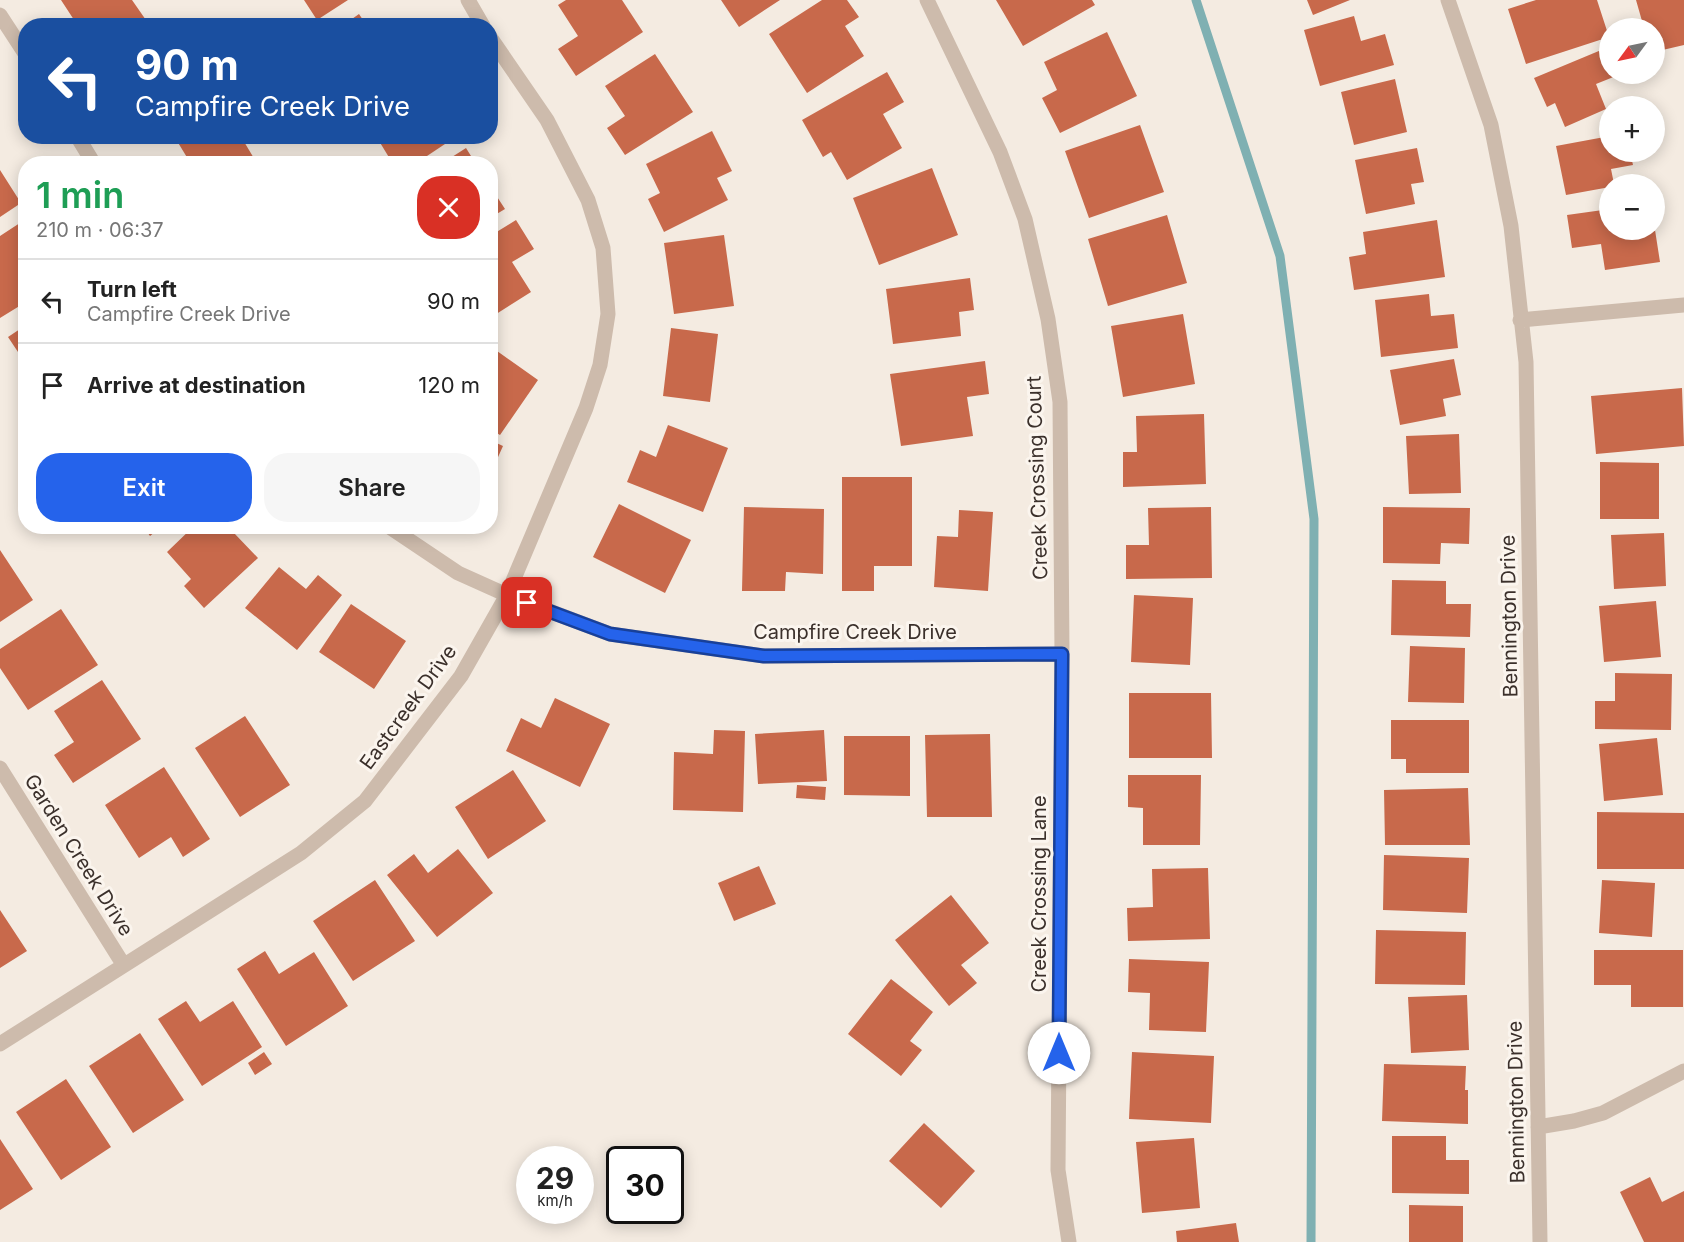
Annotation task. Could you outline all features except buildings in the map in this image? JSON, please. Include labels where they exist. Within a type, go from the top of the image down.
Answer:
[{"type":"street","points":[[468,0],[478,18]]},
{"type":"street","name":"Creek Crossing Court","points":[[927,0],[1000,152],[1025,219],[1048,319],[1060,402],[1062,654]]},
{"type":"street","name":"Bennington Drive","points":[[1448,0],[1491,125],[1511,226],[1526,362],[1540,1242]]},
{"type":"street","points":[[0,15],[18,43]]},
{"type":"street","name":"Eastcreek Drive","points":[[0,1044],[301,853],[364,801],[461,676],[507,595],[586,408],[600,365],[608,314],[603,248],[588,200],[547,120],[498,49]]},
{"type":"street","points":[[1520,320],[1684,305]]},
{"type":"street","name":"Campfire Creek Drive","points":[[400,534],[458,573],[507,595],[610,634],[764,656],[1062,654]]},
{"type":"street","name":"Creek Crossing Lane","points":[[1062,654],[1058,1170],[1069,1242]]},
{"type":"street","name":"Garden Creek Drive","points":[[0,768],[123,964]]},
{"type":"street","points":[[1538,1127],[1603,1113],[1684,1071]]},
{"type":"waterway","points":[[1196,0],[1280,256],[1314,519],[1311,1242]]},
{"type":"route","points":[[527,603],[610,634],[764,656],[1062,654],[1059,1053]]}]
